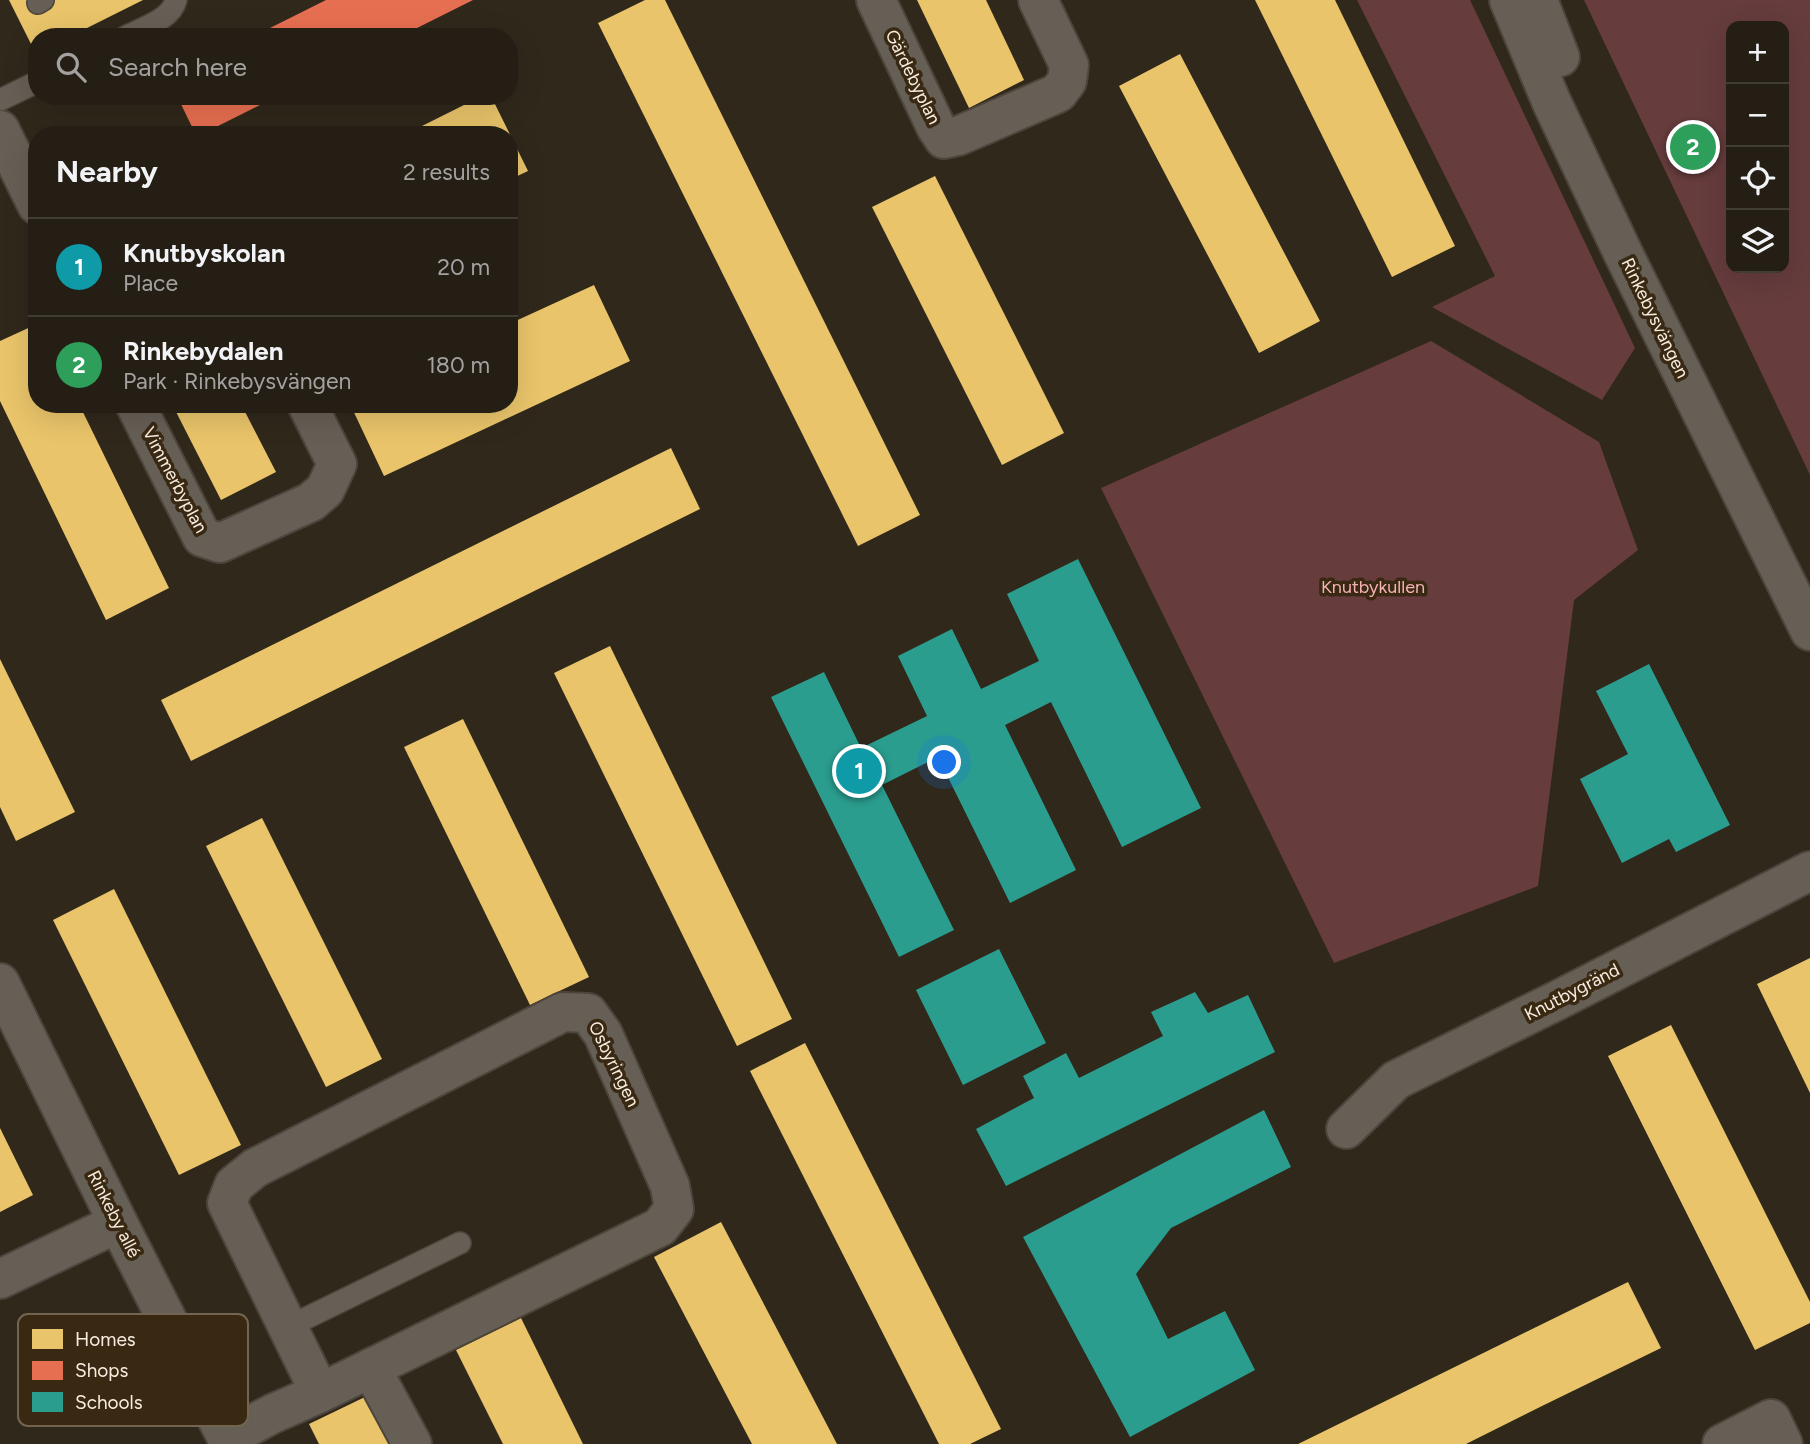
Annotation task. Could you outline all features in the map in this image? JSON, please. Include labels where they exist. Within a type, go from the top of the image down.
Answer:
[{"type":"street","name":"Gärdebyplan","points":[[876,0],[944,139],[958,136],[1058,93],[1067,82],[1069,65],[1038,0]]},
{"type":"street","name":"Rinkebysvängen","points":[[1509,0],[1552,103],[1617,241],[1810,631]]},
{"type":"street","name":"Rinkebysvängen","points":[[1538,0],[1573,93],[1810,583]]},
{"type":"street","points":[[0,130],[28,187]]},
{"type":"street","name":"Vimmerbyplan","points":[[140,413],[202,537],[220,543],[311,502],[325,491],[337,464],[312,413]]},
{"type":"street","name":"Knutbygränd","points":[[1346,1129],[1396,1080],[1810,871]]},
{"type":"street","name":"Rinkeby allé","points":[[0,983],[164,1314]]},
{"type":"street","name":"Osbyringen","points":[[229,1441],[272,1414],[320,1393],[660,1227],[674,1209],[670,1186],[603,1034],[588,1013],[563,1012],[255,1168],[234,1185],[227,1203],[320,1393]]},
{"type":"street","points":[[0,1279],[118,1223]]},
{"type":"street","points":[[371,1367],[412,1444]]},
{"type":"street","points":[[1722,1444],[1771,1419],[1783,1444]]},
{"type":"lane","points":[[143,28],[166,16],[175,6],[176,0]]},
{"type":"lane","points":[[0,100],[28,86]]},
{"type":"lane","points":[[288,1327],[460,1243]]},
{"type":"green space","points":[[1357,0],[1470,0],[1635,348],[1602,400],[1432,307],[1495,276]]},
{"type":"green space","points":[[1584,0],[1810,0],[1810,475]]},
{"type":"green space","name":"Knutbykullen","points":[[1431,341],[1599,442],[1638,550],[1574,600],[1538,886],[1334,963],[1101,488]]},
{"type":"building: Homes","points":[[9,0],[143,0],[87,28],[28,28],[28,38]]},
{"type":"building: Homes","points":[[645,0],[665,0],[920,515],[858,546],[598,23]]},
{"type":"building: Homes","points":[[917,0],[986,0],[1024,80],[969,108]]},
{"type":"building: Homes","points":[[1255,0],[1335,0],[1455,246],[1392,277]]},
{"type":"building: Homes","points":[[1180,54],[1320,321],[1259,353],[1119,86]]},
{"type":"building: Homes","points":[[464,105],[495,105],[506,126],[422,126]]},
{"type":"building: Homes","points":[[518,151],[528,171],[518,176]]},
{"type":"building: Homes","points":[[935,176],[1064,433],[1002,465],[872,207]]},
{"type":"building: Homes","points":[[594,285],[630,361],[384,476],[354,413],[518,413],[518,320]]},
{"type":"building: Homes","points":[[28,328],[28,413],[83,413],[169,588],[106,620],[0,401],[0,341]]},
{"type":"building: Homes","points":[[177,413],[246,413],[276,472],[221,500]]},
{"type":"building: Homes","points":[[671,448],[700,509],[191,761],[161,700]]},
{"type":"building: Homes","points":[[610,646],[792,1019],[737,1046],[554,673]]},
{"type":"building: Homes","points":[[0,659],[75,812],[16,841],[0,807]]},
{"type":"building: Homes","points":[[463,719],[589,977],[530,1005],[404,747]]},
{"type":"building: Homes","points":[[262,818],[382,1059],[326,1087],[206,846]]},
{"type":"building: Homes","points":[[114,889],[241,1145],[179,1175],[53,920]]},
{"type":"building: Homes","points":[[1810,958],[1810,1093],[1757,984]]},
{"type":"building: Homes","points":[[1671,1025],[1810,1302],[1810,1323],[1755,1350],[1608,1056]]},
{"type":"building: Homes","points":[[805,1043],[1001,1429],[970,1444],[939,1444],[750,1071]]},
{"type":"building: Homes","points":[[0,1128],[33,1195],[0,1212]]},
{"type":"building: Homes","points":[[721,1222],[837,1444],[752,1444],[654,1257]]},
{"type":"building: Homes","points":[[1628,1282],[1661,1348],[1466,1444],[1298,1444]]},
{"type":"building: Homes","points":[[521,1318],[583,1444],[503,1444],[456,1350]]},
{"type":"building: Homes","points":[[367,1396],[390,1444],[319,1444],[309,1424]]},
{"type":"building: Shops","points":[[326,0],[473,0],[417,28],[270,28]]},
{"type":"building: Shops","points":[[181,105],[260,105],[218,126],[192,126]]},
{"type":"building: Schools","points":[[1078,559],[1201,808],[1122,847],[1051,702],[1005,725],[1076,870],[1010,903],[938,757],[882,785],[954,930],[899,957],[771,697],[824,672],[861,748],[927,716],[898,656],[952,629],[981,689],[1039,661],[1007,594]]},
{"type":"building: Schools","points":[[1649,664],[1730,825],[1676,852],[1669,839],[1622,863],[1580,779],[1628,754],[1596,691]]},
{"type":"building: Schools","points":[[999,949],[1046,1043],[963,1085],[916,990]]},
{"type":"building: Schools","points":[[1195,992],[1208,1013],[1248,995],[1275,1052],[1006,1186],[976,1129],[1034,1098],[1023,1076],[1066,1053],[1079,1078],[1163,1036],[1151,1012]]},
{"type":"building: Schools","points":[[1264,1110],[1291,1167],[1171,1228],[1136,1274],[1168,1339],[1225,1311],[1255,1370],[1130,1437],[1023,1237]]},
{"type":"place","name":"Rinkebydalen","points":[[1693,147]]},
{"type":"place","name":"Knutbyskolan","points":[[859,771]]}]
